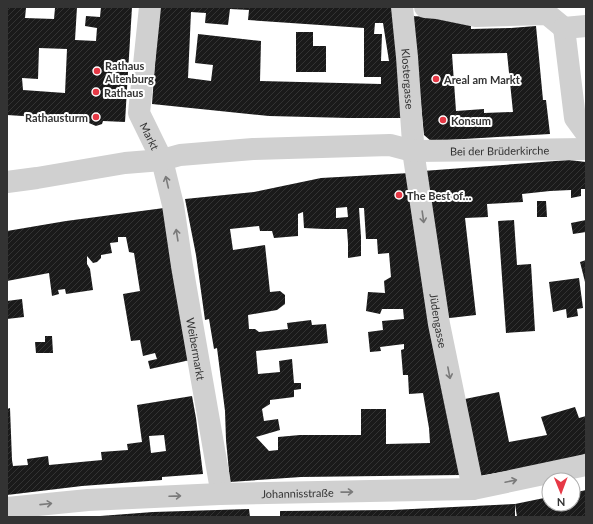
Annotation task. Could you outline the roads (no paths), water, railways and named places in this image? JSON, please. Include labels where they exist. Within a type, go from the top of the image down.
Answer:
[{"type":"street","name":"Klostergasse","points":[[402,7],[407,56],[413,151]]},
{"type":"street","points":[[425,7],[476,16],[547,14],[564,28],[575,118],[586,134]]},
{"type":"street","name":"Markt","points":[[149,17],[139,113],[171,158],[173,205]]},
{"type":"street","points":[[564,28],[586,26]]},
{"type":"street","name":"Bei der Brüderkirche","points":[[7,182],[126,163],[253,149],[390,145],[413,151],[586,149]]},
{"type":"street","name":"Jüdengasse","points":[[413,151],[439,324],[473,489]]},
{"type":"street","name":"Weibermarkt","points":[[173,205],[182,266],[220,484],[220,494]]},
{"type":"street","name":"Johannisstraße","points":[[7,508],[89,508],[220,494],[473,489],[586,466]]},
{"type":"street","points":[[7,508],[9,517]]},
{"type":"place","name":"Rathaus Altenburg","points":[[97,71]]},
{"type":"place","name":"Areal am Markt","points":[[436,79]]},
{"type":"place","name":"Rathaus","points":[[96,92]]},
{"type":"place","name":"Rathausturm","points":[[96,117]]},
{"type":"place","name":"Konsum","points":[[443,120]]},
{"type":"place","name":"The Best of…","points":[[399,195]]}]
